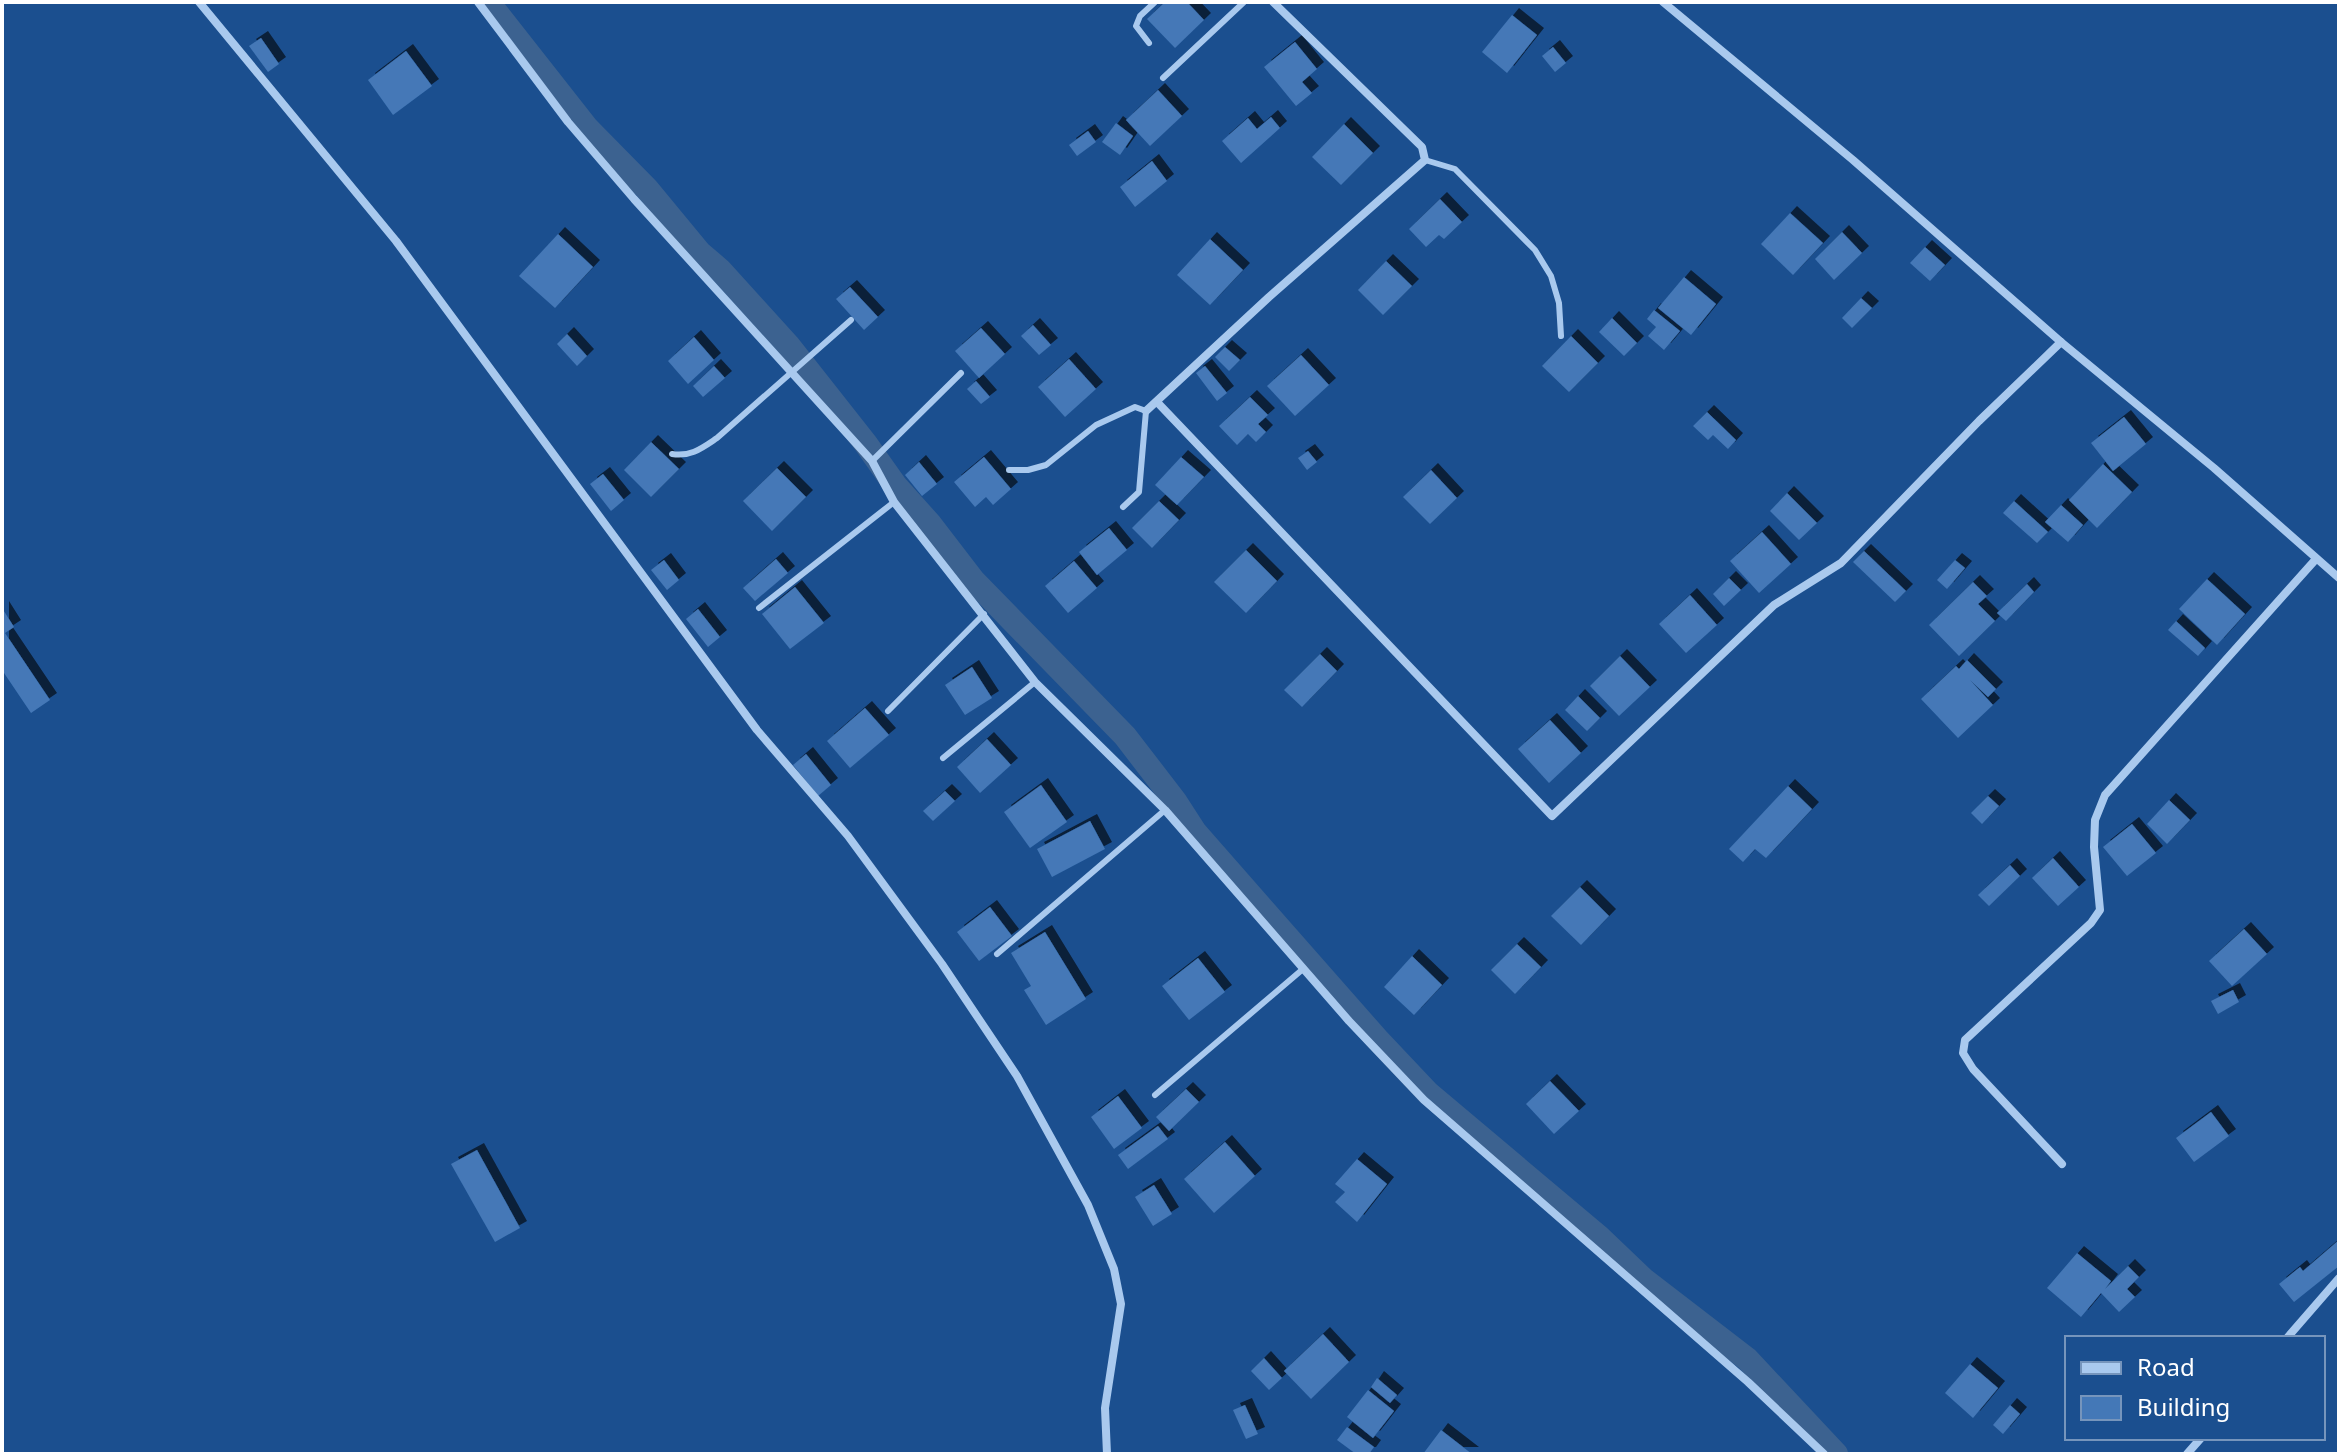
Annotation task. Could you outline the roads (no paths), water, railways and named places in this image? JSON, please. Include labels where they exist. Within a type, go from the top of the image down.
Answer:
[{"type":"street","points":[[199,2],[396,241],[757,730],[848,836],[942,964],[1017,1076],[1088,1205],[1114,1269],[1121,1304],[1105,1408],[1107,1454]]},
{"type":"street","points":[[478,2],[568,122],[634,199],[872,461],[894,502],[1035,682],[1165,810],[1303,969],[1424,1100],[1748,1382],[1824,1454]]},
{"type":"street","points":[[1146,411],[1269,297],[1425,160],[1422,147],[1273,2]]},
{"type":"street","points":[[1663,2],[1853,160],[2339,578]]},
{"type":"street","points":[[1157,402],[1552,816],[1774,605],[1841,563],[2061,342]]},
{"type":"street","points":[[2062,1164],[1973,1069],[1963,1053],[1965,1040],[2091,923],[2100,910],[2094,847],[2095,820],[2105,795],[2316,559]]},
{"type":"street","points":[[2289,1336],[2339,1278]]},
{"type":"lane","points":[[1149,43],[1136,26],[1140,16],[1155,2]]},
{"type":"lane","points":[[1163,78],[1244,2]]},
{"type":"lane","points":[[1425,160],[1455,169],[1535,250],[1551,276],[1559,303],[1561,336]]},
{"type":"lane","points":[[672,454],[684,456],[717,438],[851,320]]},
{"type":"lane","points":[[872,461],[961,373]]},
{"type":"lane","points":[[1009,470],[1046,465],[1109,417],[1135,407],[1146,411],[1139,492],[1123,507]]},
{"type":"lane","points":[[759,608],[894,502]]},
{"type":"lane","points":[[888,711],[984,614]]},
{"type":"lane","points":[[943,758],[1035,682]]},
{"type":"lane","points":[[997,954],[1165,810]]},
{"type":"lane","points":[[1155,1095],[1303,969]]},
{"type":"waterway","points":[[488,2],[587,128],[647,189],[699,252],[720,270],[788,345],[895,485],[973,580],[1125,736],[1195,832],[1377,1039],[1428,1093],[1599,1237],[1643,1279],[1747,1359],[1836,1454]]}]
